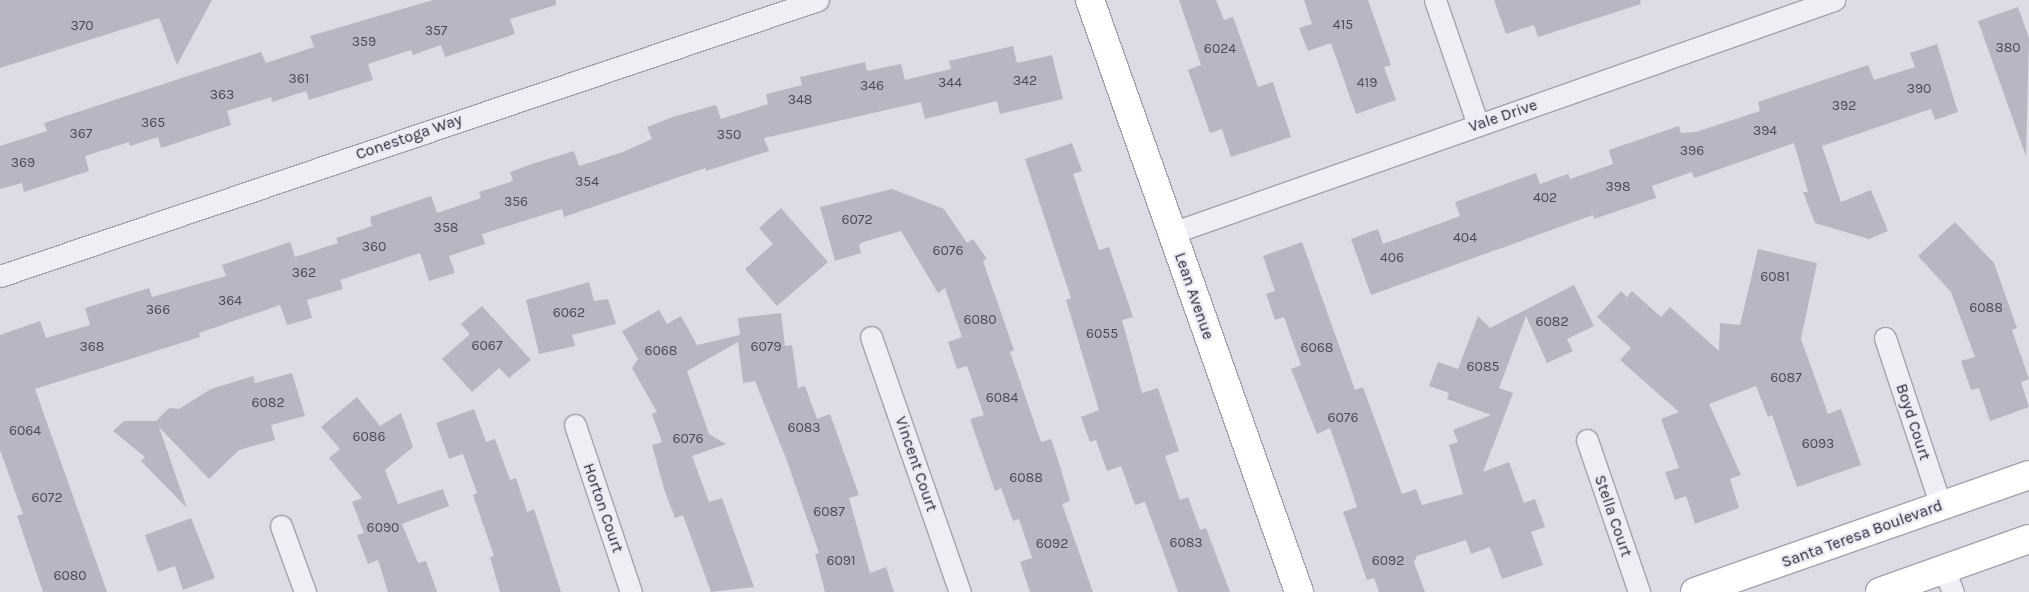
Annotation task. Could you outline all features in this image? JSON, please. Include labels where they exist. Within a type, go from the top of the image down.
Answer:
[{"type":"street","name":"Conestoga Way","points":[[0,276],[818,0]]},
{"type":"street","name":"Lean Avenue","points":[[1090,0],[1299,592]]},
{"type":"street","points":[[1435,0],[1478,124]]},
{"type":"street","name":"Vale Drive","points":[[1172,233],[1834,0]]},
{"type":"street","name":"Vincent Court","points":[[871,337],[960,592]]},
{"type":"street","name":"Boyd Court","points":[[1885,338],[1941,506]]},
{"type":"street","name":"Horton Court","points":[[575,425],[632,592]]},
{"type":"street","name":"Stella Court","points":[[1587,440],[1639,592]]},
{"type":"street","name":"Santa Teresa Boulevard","points":[[1695,592],[2029,475]]},
{"type":"street","points":[[281,526],[305,592]]},
{"type":"street","points":[[1880,592],[1949,580],[2029,539]]},
{"type":"building","points":[[0,0],[212,0],[177,65],[159,18],[0,68]]},
{"type":"building","points":[[433,0],[556,0],[556,5],[510,19],[515,34],[445,57],[441,45],[413,55],[411,50],[368,64],[373,80],[309,100],[306,91],[272,102],[271,97],[227,111],[231,125],[161,148],[158,137],[130,146],[129,142],[85,156],[89,171],[24,192],[22,183],[0,189],[0,146],[47,131],[44,123],[261,52],[266,63],[314,47],[310,36]]},
{"type":"building","points":[[1179,0],[1216,0],[1224,20],[1233,17],[1258,87],[1273,82],[1291,137],[1231,157],[1222,129],[1210,133],[1188,70],[1201,65]]},
{"type":"building","points":[[1304,0],[1368,0],[1391,65],[1384,67],[1396,100],[1356,114],[1331,43],[1308,51],[1299,28],[1312,24]]},
{"type":"building","points":[[1494,0],[1640,0],[1641,4],[1538,37],[1534,25],[1506,34]]},
{"type":"building","points":[[2018,7],[2029,38],[2026,156],[1978,21]]},
{"type":"building","points":[[1937,44],[1958,112],[1935,120],[1931,109],[1822,146],[1841,202],[1871,190],[1888,231],[1869,239],[1815,223],[1803,192],[1808,192],[1794,143],[1694,178],[1692,172],[1652,186],[1656,198],[1594,219],[1593,215],[1371,295],[1351,239],[1378,229],[1383,244],[1460,216],[1455,202],[1536,173],[1540,184],[1568,174],[1570,179],[1613,164],[1609,150],[1679,126],[1681,133],[1696,132],[1760,111],[1758,102],[1868,65],[1874,80],[1915,67],[1910,53]]},
{"type":"building","points":[[1013,46],[1017,63],[1052,55],[1063,99],[1000,114],[997,101],[925,119],[921,102],[764,138],[769,151],[706,171],[705,168],[564,217],[562,209],[482,234],[485,244],[449,256],[455,273],[429,281],[420,253],[340,280],[343,289],[307,300],[312,318],[287,325],[280,305],[199,333],[200,337],[35,389],[107,592],[43,592],[17,516],[23,514],[0,450],[0,335],[40,321],[46,338],[90,325],[85,308],[149,288],[152,297],[226,276],[222,265],[290,242],[295,257],[338,243],[336,238],[372,226],[370,217],[431,196],[437,213],[481,198],[479,192],[513,181],[510,172],[532,164],[574,151],[579,166],[623,152],[652,139],[647,127],[673,117],[716,105],[721,119],[768,104],[766,94],[802,85],[800,77],[865,62],[867,71],[901,64],[905,80],[951,69],[949,61]]},
{"type":"building","points":[[1072,143],[1082,171],[1073,174],[1099,250],[1109,247],[1133,317],[1122,320],[1142,393],[1158,388],[1179,451],[1165,456],[1180,500],[1188,497],[1200,530],[1206,528],[1230,592],[1178,592],[1145,502],[1135,505],[1121,466],[1107,471],[1096,440],[1090,442],[1081,417],[1099,410],[1066,300],[1071,298],[1025,159]]},
{"type":"building","points":[[892,189],[944,209],[967,243],[973,239],[987,259],[983,261],[1014,350],[1010,352],[1041,442],[1051,439],[1060,466],[1070,501],[1062,504],[1093,592],[1030,592],[1020,562],[1032,558],[1019,519],[1013,521],[1001,488],[995,491],[970,419],[984,415],[967,366],[957,369],[948,342],[962,337],[945,288],[938,293],[901,231],[863,242],[859,245],[861,253],[835,261],[820,207]]},
{"type":"building","points":[[781,208],[828,262],[777,306],[745,269],[773,244],[759,228]]},
{"type":"building","points":[[1955,222],[1994,263],[2017,328],[2012,330],[2029,379],[2021,382],[2029,407],[1990,421],[1979,388],[1971,390],[1961,361],[1975,357],[1951,292],[1918,256]]},
{"type":"building","points":[[1302,242],[1355,390],[1363,387],[1402,494],[1416,489],[1422,505],[1463,494],[1449,445],[1458,442],[1453,430],[1491,415],[1447,399],[1449,393],[1429,386],[1438,362],[1458,369],[1478,316],[1490,328],[1574,285],[1594,326],[1567,339],[1573,351],[1547,363],[1526,316],[1499,388],[1513,393],[1483,472],[1509,462],[1524,503],[1535,499],[1545,527],[1531,532],[1543,565],[1502,579],[1490,547],[1471,554],[1466,540],[1417,556],[1414,562],[1425,592],[1379,592],[1374,578],[1367,580],[1343,512],[1357,507],[1346,473],[1330,428],[1317,434],[1291,369],[1301,365],[1284,317],[1275,320],[1266,294],[1275,291],[1263,256]]},
{"type":"building","points":[[1758,249],[1817,263],[1801,339],[1828,414],[1841,409],[1861,465],[1797,487],[1772,415],[1768,417],[1756,386],[1709,404],[1741,475],[1730,479],[1739,508],[1695,524],[1686,496],[1675,500],[1665,472],[1679,468],[1661,419],[1679,412],[1620,360],[1631,348],[1597,317],[1621,291],[1627,297],[1632,291],[1661,317],[1670,307],[1719,351],[1720,323],[1740,325]]},
{"type":"building","points":[[589,282],[594,301],[608,299],[616,324],[572,335],[575,346],[539,354],[526,300]]},
{"type":"building","points":[[482,306],[531,360],[509,378],[499,368],[472,392],[442,359],[470,334],[461,324]]},
{"type":"building","points":[[659,310],[667,324],[681,316],[697,345],[740,335],[738,318],[781,313],[785,346],[792,345],[798,388],[805,386],[817,419],[830,414],[859,495],[849,498],[870,573],[886,567],[894,592],[825,592],[815,554],[819,553],[787,461],[755,381],[743,383],[738,342],[687,371],[709,434],[726,444],[692,456],[709,502],[722,498],[754,587],[711,592],[683,515],[675,518],[665,492],[652,445],[662,442],[652,414],[657,412],[632,368],[638,359],[622,331]]},
{"type":"building","points":[[292,373],[305,416],[271,425],[275,440],[239,450],[209,479],[159,427],[187,508],[141,461],[145,457],[113,431],[124,421],[156,421],[169,408],[179,409],[211,389],[253,376],[255,383]]},
{"type":"building","points":[[357,397],[380,426],[401,413],[413,447],[385,470],[398,504],[443,489],[449,506],[402,524],[418,563],[426,561],[437,592],[388,592],[378,560],[368,564],[357,535],[364,533],[352,502],[362,498],[329,458],[340,449],[321,427]]},
{"type":"building","points":[[474,409],[486,442],[495,439],[510,480],[516,478],[527,512],[534,509],[561,592],[500,592],[490,557],[494,556],[473,495],[477,493],[463,454],[449,459],[436,423]]},
{"type":"building","points":[[191,518],[215,578],[183,590],[175,566],[158,572],[145,535]]}]
